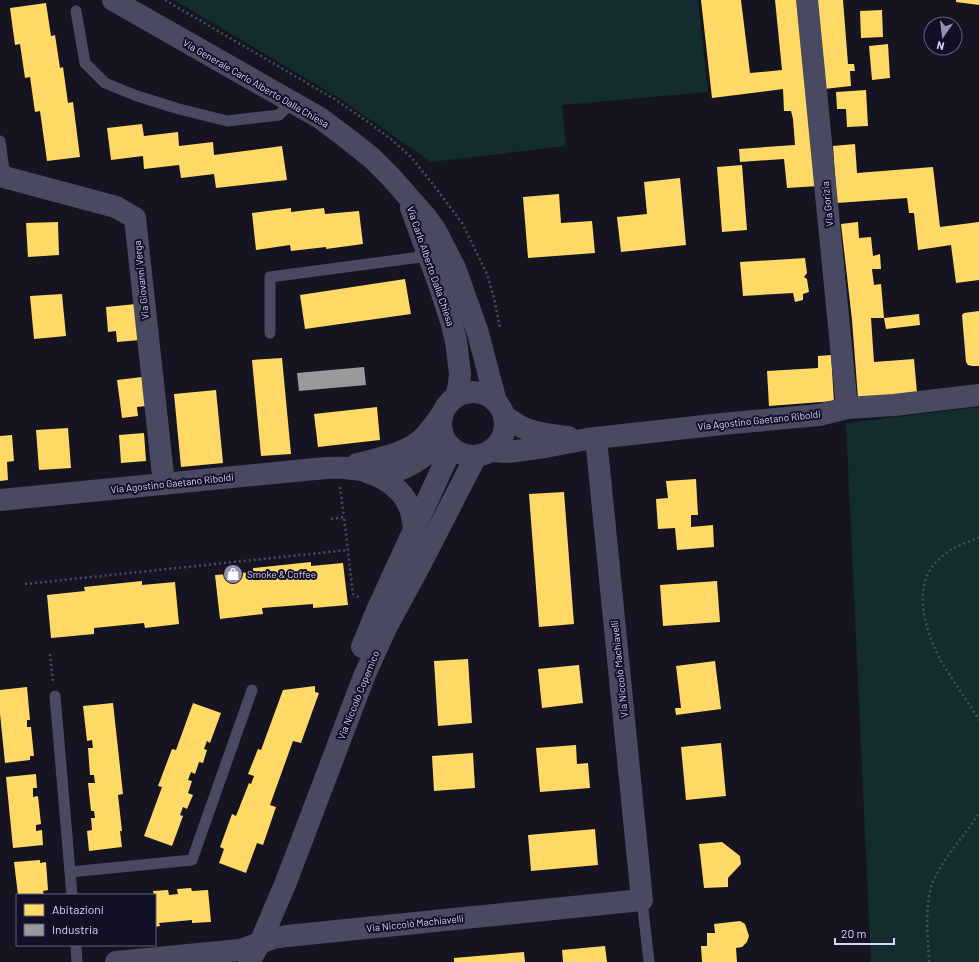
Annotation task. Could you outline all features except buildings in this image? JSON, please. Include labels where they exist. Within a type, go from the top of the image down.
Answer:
[{"type":"street","name":"Via Generale Carlo Alberto Dalla Chiesa","points":[[113,0],[320,118],[372,158],[390,176],[406,196]]},
{"type":"street","name":"Via Gorizia","points":[[807,0],[847,408]]},
{"type":"street","name":"Via Giovanni Verga","points":[[3,177],[116,206],[135,218],[164,484]]},
{"type":"street","name":"Via Carlo Alberto Dalla Chiesa","points":[[406,196],[436,252],[440,287],[456,341],[460,374],[459,385],[450,404]]},
{"type":"street","name":"Via Carlo Alberto Dalla Chiesa","points":[[436,252],[455,268],[478,333],[500,409]]},
{"type":"street","points":[[476,392],[488,395],[500,409],[506,425],[501,440],[496,447],[483,453],[466,455],[462,454],[451,446],[445,439],[441,422],[450,404],[465,393],[476,392]]},
{"type":"street","name":"Via Agostino Gaetano Riboldi","points":[[483,453],[508,452],[591,439],[722,424],[819,415],[847,408],[894,405],[979,395]]},
{"type":"street","name":"Via Agostino Gaetano Riboldi","points":[[354,469],[394,454],[416,443],[425,436],[450,404]]},
{"type":"street","name":"Via Agostino Gaetano Riboldi","points":[[500,409],[523,428],[544,434],[591,439]]},
{"type":"street","name":"Via Niccolò Machiavelli","points":[[116,962],[240,950],[258,952],[274,938],[287,936],[642,900],[591,439]]},
{"type":"street","name":"Via Agostino Gaetano Riboldi","points":[[0,500],[315,469],[354,469],[390,472],[403,469],[438,449],[451,446]]},
{"type":"street","name":"Via Niccolò Copernico","points":[[258,952],[275,880],[316,765],[378,608],[451,446]]},
{"type":"street","name":"Via Niccolò Copernico","points":[[249,962],[258,952],[365,674],[387,626],[483,453]]},
{"type":"street","points":[[354,469],[382,478],[392,484],[404,496],[410,507],[414,528]]},
{"type":"lane","points":[[76,12],[85,63],[105,83],[165,105],[227,121],[278,115],[292,102]]},
{"type":"lane","points":[[0,141],[3,177]]},
{"type":"lane","points":[[270,333],[270,277],[436,252]]},
{"type":"lane","points":[[70,872],[192,860],[252,690]]},
{"type":"lane","points":[[55,696],[72,894]]},
{"type":"lane","name":"Via Niccolò Machiavelli","points":[[642,900],[648,962]]},
{"type":"lane","points":[[76,946],[77,962]]},
{"type":"path","points":[[331,519],[344,516],[353,594],[378,608]]},
{"type":"path","points":[[979,537],[947,552],[934,564],[927,576],[923,590],[923,610],[930,635],[941,660],[979,720]]},
{"type":"path","points":[[25,584],[348,550]]},
{"type":"path","points":[[50,654],[55,696]]},
{"type":"path","points":[[929,962],[928,898],[932,883],[939,869],[979,813]]},
{"type":"green space","points":[[174,0],[698,0],[708,92],[562,105],[566,146],[431,162],[339,98]]},
{"type":"green space","points":[[979,407],[979,962],[871,962],[846,423]]},
{"type":"place","name":"Smoke & Coffee","points":[[233,574]]}]
